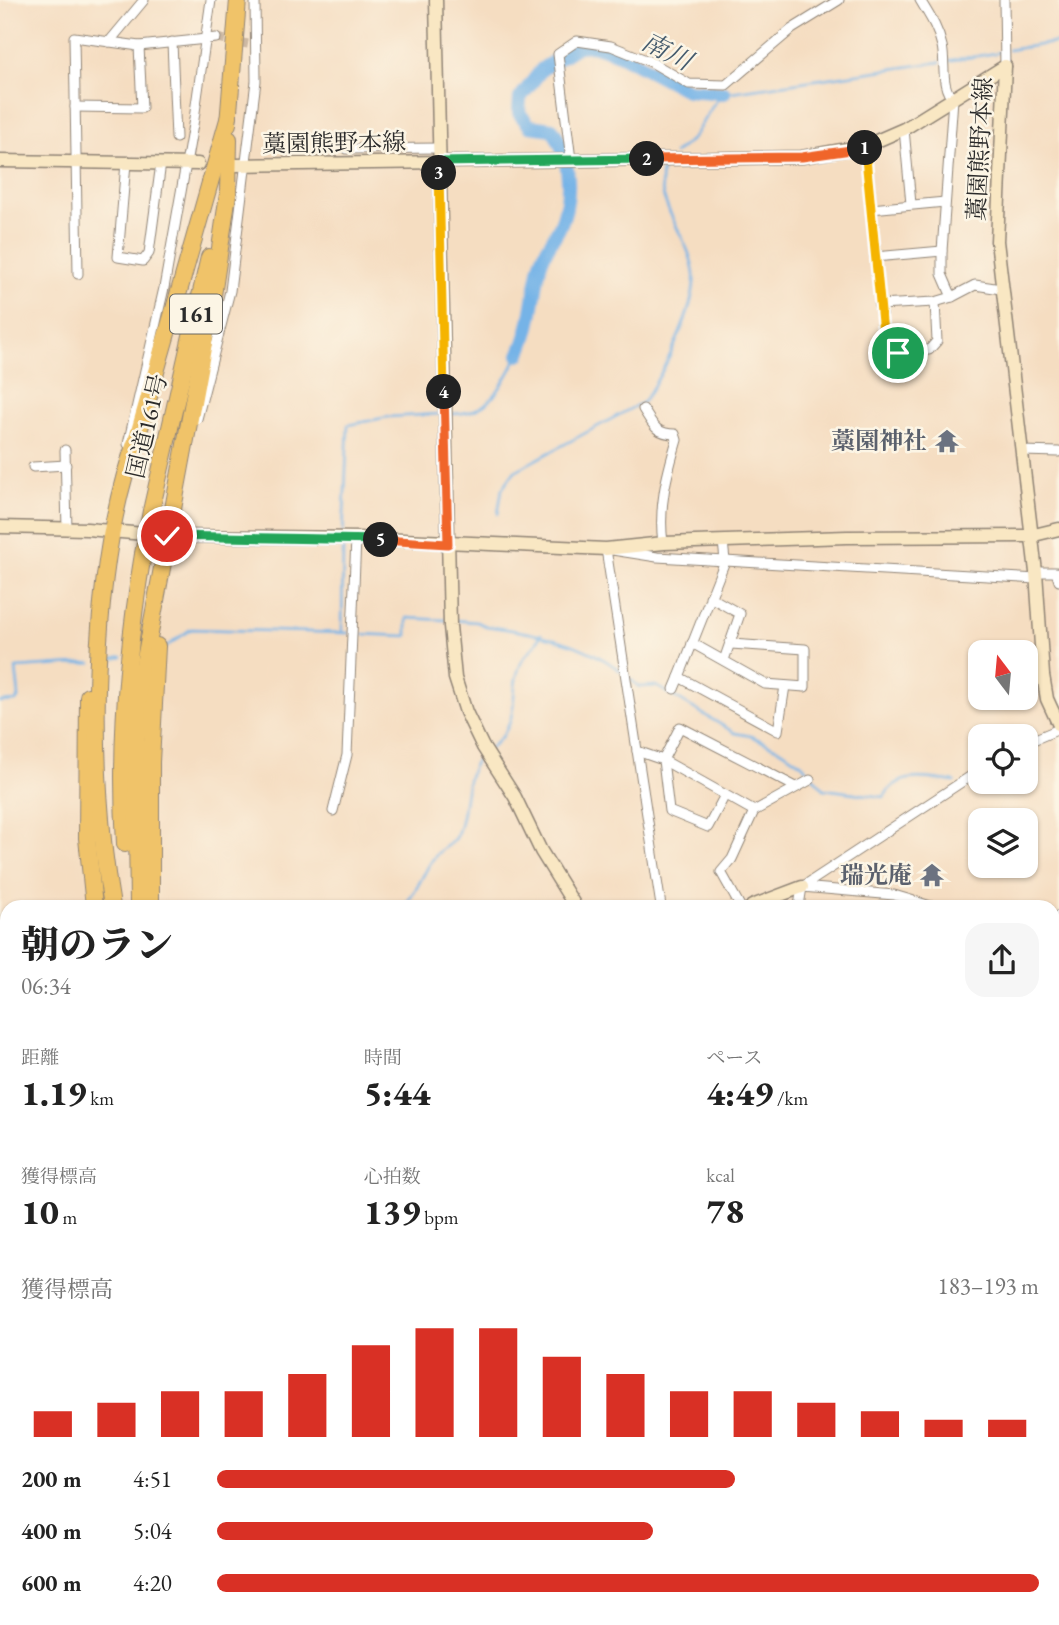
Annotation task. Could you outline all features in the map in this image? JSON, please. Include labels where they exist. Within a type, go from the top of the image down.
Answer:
[{"type":"highway","name":"国道161号","points":[[131,900],[126,868],[123,799],[129,656],[151,511],[209,255],[229,116],[238,0]]},
{"type":"highway","points":[[138,900],[136,747],[180,458],[214,289],[228,194],[229,116]]},
{"type":"highway","points":[[93,900],[87,838],[96,610],[103,604],[126,467],[138,435],[229,116]]},
{"type":"highway","points":[[151,651],[147,762],[151,900]]},
{"type":"highway","points":[[95,664],[98,773],[111,900]]},
{"type":"street","points":[[109,42],[144,0]]},
{"type":"street","points":[[126,467],[129,439],[192,164],[194,119],[211,0]]},
{"type":"street","points":[[180,458],[187,456],[230,291],[255,0]]},
{"type":"street","points":[[436,0],[450,620],[455,678],[466,712],[515,797],[541,851],[571,900]]},
{"type":"street","points":[[566,160],[558,54],[577,41],[595,42],[651,62],[689,84],[726,85],[792,29],[839,0]]},
{"type":"street","points":[[920,0],[936,26],[946,66],[945,87],[953,99],[942,251],[942,274],[952,297]]},
{"type":"street","points":[[1004,0],[1005,61]]},
{"type":"street","points":[[78,274],[74,37],[139,46],[216,38]]},
{"type":"street","points":[[172,42],[176,138]]},
{"type":"street","points":[[75,107],[142,108],[139,46]]},
{"type":"street","name":"藁園熊野本線","points":[[241,165],[802,157],[865,146],[904,129],[953,99],[1005,61]]},
{"type":"street","name":"藁園熊野本線","points":[[1005,61],[997,220],[1002,289],[1036,575],[1046,699],[1059,727]]},
{"type":"street","points":[[175,118],[194,119]]},
{"type":"street","points":[[904,129],[911,205]]},
{"type":"street","points":[[865,146],[878,305],[885,353],[929,350],[937,341],[934,302]]},
{"type":"street","points":[[346,149],[439,148]]},
{"type":"street","points":[[0,161],[192,164]]},
{"type":"street","points":[[126,163],[118,257],[143,261],[149,253],[161,163]]},
{"type":"street","points":[[871,209],[945,202]]},
{"type":"street","points":[[875,257],[942,251]]},
{"type":"street","points":[[878,305],[934,302],[952,297],[975,285],[1002,289]]},
{"type":"street","points":[[898,353],[900,370]]},
{"type":"street","points":[[643,409],[655,429],[661,434],[675,434],[677,440],[667,469],[660,524],[663,543]]},
{"type":"street","points":[[65,450],[67,529]]},
{"type":"street","points":[[1022,451],[1059,452]]},
{"type":"street","points":[[33,467],[66,465]]},
{"type":"street","points":[[0,527],[167,536],[348,538],[606,550],[724,561],[1036,575],[1056,572],[1059,581]]},
{"type":"street","points":[[606,550],[663,543],[723,541],[1030,536],[1059,528]]},
{"type":"street","points":[[333,811],[346,755],[352,633],[348,538]]},
{"type":"street","points":[[674,689],[724,561],[723,541]]},
{"type":"street","points":[[606,550],[660,900]]},
{"type":"street","points":[[710,597],[740,614],[724,660]]},
{"type":"street","points":[[692,643],[765,684],[805,687],[805,649],[731,644]]},
{"type":"street","points":[[680,677],[778,732],[785,686]]},
{"type":"street","points":[[725,795],[708,827],[669,811],[663,760],[680,727],[794,786]]},
{"type":"street","points":[[1038,737],[1059,727]]},
{"type":"street","points":[[637,751],[663,760],[754,811]]},
{"type":"street","points":[[768,900],[802,887],[968,777]]},
{"type":"street","points":[[737,900],[721,872],[732,859],[754,811],[794,786],[810,780]]},
{"type":"street","points":[[800,900],[802,887]]},
{"type":"street","points":[[802,887],[894,895],[911,900]]},
{"type":"waterway","name":"南川","points":[[1008,50],[1059,42]]},
{"type":"waterway","name":"南川","points":[[519,355],[530,322],[541,261],[559,228],[568,191],[563,151],[552,129],[530,126],[519,113],[520,98],[542,69],[578,46],[592,45],[621,55],[687,90],[724,93]]},
{"type":"waterway","name":"南川","points":[[946,61],[1002,52]]},
{"type":"waterway","name":"南川","points":[[674,154],[693,138],[713,105],[724,93],[940,62]]},
{"type":"waterway","points":[[498,514],[502,489],[515,471],[643,402],[677,341],[690,304],[694,274],[686,246],[662,191],[664,163]]},
{"type":"waterway","points":[[450,414],[464,413],[485,404],[500,388],[519,355]]},
{"type":"waterway","points":[[343,535],[348,425],[388,417],[440,414]]},
{"type":"waterway","points":[[342,633],[343,542]]},
{"type":"waterway","points":[[356,634],[407,636],[407,618],[446,620]]},
{"type":"waterway","points":[[453,620],[477,622],[557,640],[590,652],[621,671]]},
{"type":"waterway","points":[[163,649],[191,629],[349,633]]},
{"type":"waterway","points":[[490,748],[508,728],[517,673],[541,634]]},
{"type":"waterway","points":[[105,661],[122,657]]},
{"type":"waterway","points":[[0,702],[16,701],[19,696],[16,668],[91,663]]},
{"type":"waterway","points":[[629,678],[639,687],[656,686],[735,733],[751,736],[783,751],[802,764],[824,789],[884,797],[890,788],[898,783],[915,778],[955,782]]},
{"type":"waterway","points":[[1038,743],[1052,737]]},
{"type":"waterway","points":[[408,900],[433,859],[456,837],[469,776],[476,760],[482,754]]},
{"type":"tunnel","points":[[216,38],[248,44]]},
{"type":"tunnel","points":[[164,288],[226,309]]},
{"type":"place","name":"藁園神社","points":[[947,441]]},
{"type":"place","name":"瑞光庵","points":[[932,875]]},
{"type":"route","points":[[167,536],[356,538],[448,544],[439,162],[802,157],[865,146],[878,305],[885,353],[898,353]]}]
